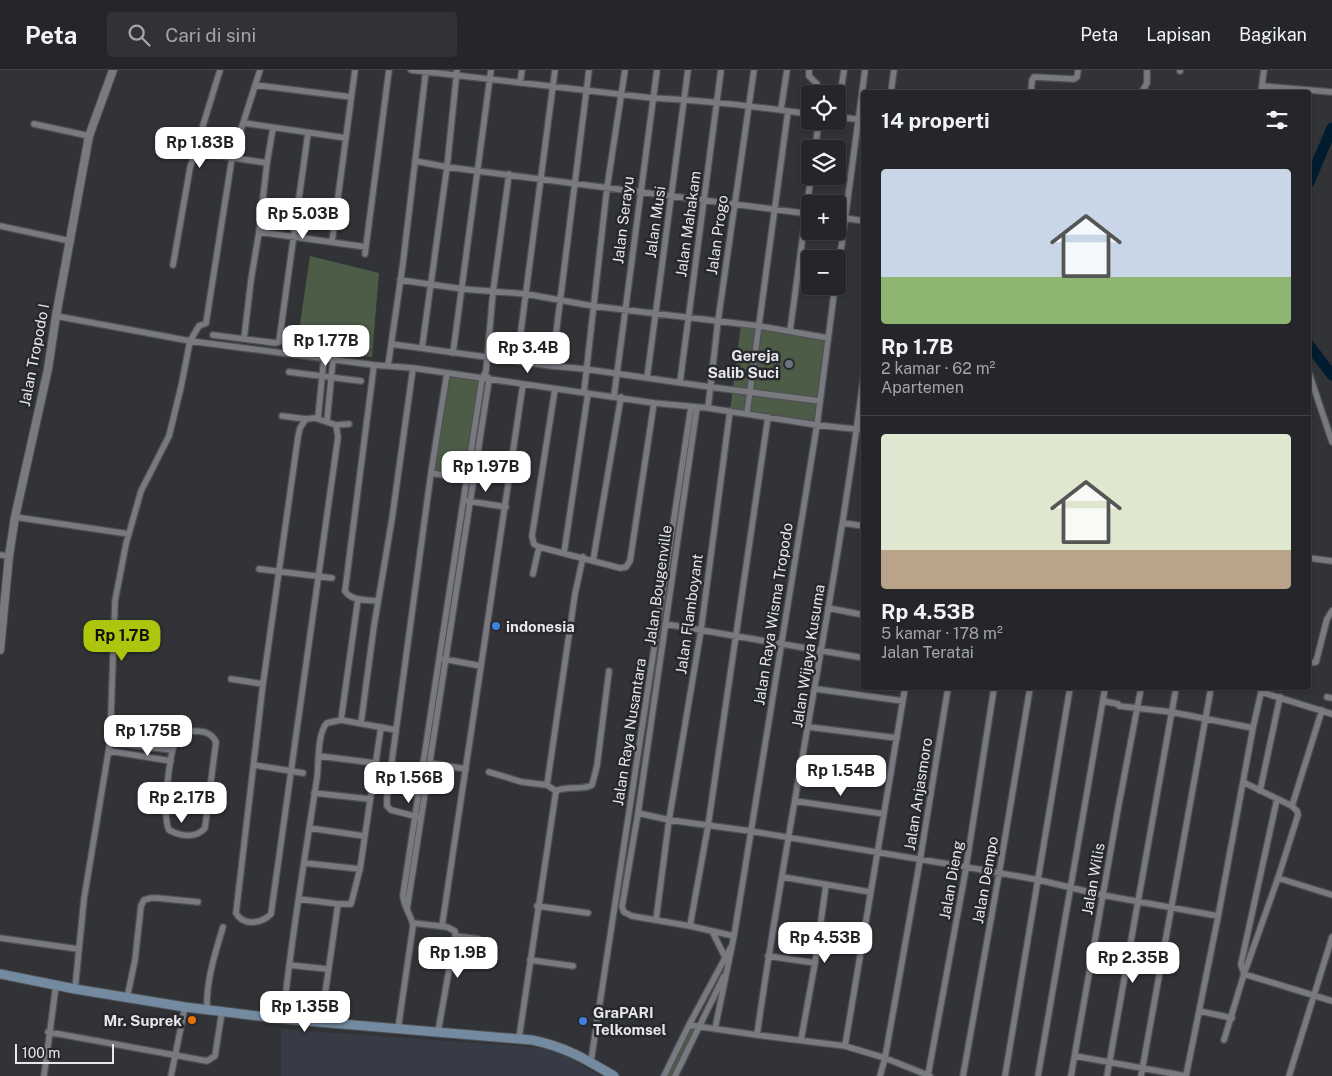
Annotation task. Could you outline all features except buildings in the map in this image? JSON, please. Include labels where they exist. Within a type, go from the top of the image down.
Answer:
[{"type":"main road","points":[[0,974],[56,986],[184,1007],[284,1019],[519,1038],[554,1045],[591,1062],[614,1076]]},
{"type":"street","name":"Jalan Tropodo I","points":[[0,650],[9,556],[15,517],[48,369],[89,136],[113,70]]},
{"type":"street","points":[[173,265],[190,168],[220,70]]},
{"type":"street","points":[[212,343],[213,334],[206,323],[232,158],[260,70]]},
{"type":"street","points":[[332,242],[355,70]]},
{"type":"street","points":[[365,254],[389,70]]},
{"type":"street","points":[[411,70],[456,72],[490,79],[586,91],[781,109],[801,113]]},
{"type":"street","points":[[453,353],[491,70]]},
{"type":"street","points":[[520,82],[522,70]]},
{"type":"street","points":[[517,361],[555,70]]},
{"type":"street","points":[[552,366],[589,70]]},
{"type":"street","points":[[564,553],[586,393],[585,369],[625,70]]},
{"type":"street","name":"Jalan Serayu","points":[[593,561],[617,397],[617,374],[624,309],[657,70]]},
{"type":"street","name":"Jalan Musi","points":[[647,378],[688,70]]},
{"type":"street","name":"Jalan Mahakam","points":[[680,382],[720,70]]},
{"type":"street","name":"Jalan Progo","points":[[708,406],[734,204],[754,70]]},
{"type":"street","points":[[781,109],[787,70]]},
{"type":"street","points":[[809,70],[809,76],[817,85]]},
{"type":"street","points":[[842,85],[844,70]]},
{"type":"street","points":[[863,90],[865,70]]},
{"type":"street","points":[[891,90],[894,70]]},
{"type":"street","points":[[1031,90],[1032,80],[1036,73],[1072,80],[1077,77],[1078,70]]},
{"type":"street","points":[[1143,90],[1147,83],[1147,70]]},
{"type":"street","points":[[1264,70],[1261,89],[1285,90]]},
{"type":"street","points":[[388,366],[426,71]]},
{"type":"street","points":[[422,348],[447,167],[456,72]]},
{"type":"street","points":[[255,85],[352,97]]},
{"type":"street","points":[[1311,91],[1332,92]]},
{"type":"street","points":[[747,413],[788,111]]},
{"type":"street","points":[[846,118],[860,120],[846,211]]},
{"type":"street","points":[[244,123],[346,138]]},
{"type":"street","points":[[34,124],[89,136]]},
{"type":"street","points":[[244,339],[259,232],[266,163],[273,128]]},
{"type":"street","points":[[213,334],[276,344],[279,342],[308,133]]},
{"type":"street","points":[[194,152],[266,163]]},
{"type":"street","points":[[415,161],[640,193],[801,213]]},
{"type":"street","points":[[407,909],[422,818],[443,658],[467,501],[489,380],[486,371],[493,292],[510,174]]},
{"type":"street","points":[[846,218],[861,221]]},
{"type":"street","points":[[0,226],[70,241]]},
{"type":"street","points":[[259,232],[366,247]]},
{"type":"street","points":[[790,331],[804,240]]},
{"type":"street","points":[[400,280],[463,289],[526,294],[593,306],[759,326],[828,338]]},
{"type":"street","name":"Jalan Raya Wisma Tropodo","points":[[732,945],[817,424],[834,295]]},
{"type":"street","points":[[56,316],[190,341],[374,365],[413,368],[654,403],[695,408],[708,406],[768,417],[860,429]]},
{"type":"street","points":[[74,989],[78,949],[110,742],[115,601],[137,503],[145,482],[169,436],[190,341],[199,326],[206,323]]},
{"type":"street","points":[[391,344],[820,401]]},
{"type":"street","points":[[318,418],[324,358]]},
{"type":"street","points":[[327,421],[333,360]]},
{"type":"street","points":[[374,365],[345,591],[348,595],[358,599],[378,601]]},
{"type":"street","points":[[362,723],[378,601],[392,519],[413,368]]},
{"type":"street","points":[[467,501],[467,479],[482,378],[486,371]]},
{"type":"street","points":[[289,372],[361,381]]},
{"type":"street","points":[[422,818],[391,810],[387,806],[431,473],[447,374]]},
{"type":"street","points":[[442,926],[523,384]]},
{"type":"street","points":[[555,389],[532,536],[533,541],[539,547],[620,568],[626,567],[630,563],[654,403]]},
{"type":"street","points":[[1312,389],[1332,442]]},
{"type":"street","name":"Jalan Bougenville","points":[[656,920],[627,915],[623,911],[622,899],[638,813],[695,408]]},
{"type":"street","name":"Jalan Raya Nusantara","points":[[591,1062],[695,408]]},
{"type":"street","name":"Jalan Flamboyant","points":[[656,920],[669,820],[701,630],[730,411]]},
{"type":"street","name":"Jalan Wijaya Kusuma","points":[[757,1035],[768,956],[816,689],[861,415]]},
{"type":"street","points":[[282,416],[306,419],[318,418],[336,425],[349,424]]},
{"type":"street","points":[[690,926],[708,826],[768,417]]},
{"type":"street","points":[[306,419],[300,428],[298,438],[262,684],[236,913],[239,917],[249,922],[261,921],[271,914],[338,436],[336,425]]},
{"type":"street","points":[[431,473],[467,479]]},
{"type":"street","points":[[467,501],[506,507]]},
{"type":"street","points":[[15,517],[129,534]]},
{"type":"street","points":[[843,523],[861,526]]},
{"type":"street","points":[[533,574],[539,547]]},
{"type":"street","points":[[0,555],[9,556]]},
{"type":"street","points":[[547,785],[575,594],[583,558]]},
{"type":"street","points":[[1311,558],[1332,561]]},
{"type":"street","points":[[259,569],[332,578]]},
{"type":"street","points":[[341,720],[358,599]]},
{"type":"street","points":[[828,608],[861,614]]},
{"type":"street","points":[[1311,662],[1316,662],[1327,619],[1332,611]]},
{"type":"street","points":[[665,624],[861,658]]},
{"type":"street","points":[[443,658],[481,666]]},
{"type":"street","points":[[398,1029],[413,922],[404,904],[403,895],[414,816],[443,658]]},
{"type":"street","points":[[556,790],[563,787],[585,788],[592,785],[597,766],[609,671]]},
{"type":"street","points":[[231,679],[262,684]]},
{"type":"street","points":[[816,689],[903,701]]},
{"type":"street","points":[[845,1046],[905,690]]},
{"type":"street","name":"Jalan Anjasmoro","points":[[880,1076],[920,860],[948,690]]},
{"type":"street","name":"Jalan Dieng","points":[[925,1075],[966,867],[994,690]]},
{"type":"street","name":"Jalan Dempo","points":[[963,1076],[1000,874],[1030,690]]},
{"type":"street","points":[[1005,1076],[1070,690]]},
{"type":"street","points":[[1038,1076],[1105,690]]},
{"type":"street","name":"Jalan Wilis","points":[[1071,1076],[1102,895],[1141,690]]},
{"type":"street","points":[[1107,1076],[1176,690]]},
{"type":"street","points":[[1141,1076],[1211,690]]},
{"type":"street","points":[[1074,1056],[1186,1076],[1262,690],[1332,714]]},
{"type":"street","points":[[1260,791],[1280,697]]},
{"type":"street","points":[[1103,701],[1118,704],[1119,706],[1171,712],[1253,728]]},
{"type":"street","points":[[1292,806],[1322,710]]},
{"type":"street","points":[[284,1019],[289,965],[321,734],[324,726],[327,723],[341,720],[396,730]]},
{"type":"street","points":[[299,899],[351,904],[360,869],[381,727]]},
{"type":"street","points":[[809,728],[897,738]]},
{"type":"street","points":[[182,732],[209,733],[216,742],[205,828],[199,835],[178,834],[169,830],[166,825],[165,815],[172,750],[177,737],[182,732]]},
{"type":"street","points":[[110,742],[172,750]]},
{"type":"street","points":[[109,751],[171,761]]},
{"type":"street","points":[[319,756],[375,763]]},
{"type":"street","points":[[430,763],[466,769]]},
{"type":"street","points":[[254,765],[303,773]]},
{"type":"street","points":[[489,772],[522,782],[547,785],[556,790]]},
{"type":"street","points":[[1224,1040],[1244,974],[1297,818],[1297,810],[1292,806],[1243,782]]},
{"type":"street","points":[[519,1038],[537,906],[556,790]]},
{"type":"street","points":[[314,793],[369,799]]},
{"type":"street","points":[[1244,974],[1242,964],[1277,799]]},
{"type":"street","points":[[796,801],[884,814]]},
{"type":"street","points":[[638,813],[669,820],[750,831],[878,854],[966,867],[1039,880],[1102,895],[1218,916]]},
{"type":"street","points":[[309,828],[364,836]]},
{"type":"street","points":[[304,863],[360,869]]},
{"type":"street","points":[[783,877],[870,892]]},
{"type":"street","points":[[1278,878],[1332,895]]},
{"type":"street","points":[[801,1040],[815,963],[826,885]]},
{"type":"street","points":[[127,998],[135,960],[141,906],[144,900],[157,898],[198,902]]},
{"type":"street","points":[[321,1022],[327,969],[338,904]]},
{"type":"street","points":[[537,906],[588,912]]},
{"type":"street","points":[[656,920],[734,936]]},
{"type":"street","points":[[413,922],[453,929],[455,936],[438,1032]]},
{"type":"street","points":[[207,1009],[206,999],[215,951],[223,927]]},
{"type":"street","points":[[712,931],[725,957]]},
{"type":"street","points":[[455,936],[479,939]]},
{"type":"street","points":[[1289,1076],[1332,937]]},
{"type":"street","points":[[0,938],[78,949]]},
{"type":"street","points":[[664,1076],[689,1024],[732,945]]},
{"type":"street","points":[[714,1029],[729,968],[732,945]]},
{"type":"street","points":[[768,956],[815,963]]},
{"type":"street","points":[[530,960],[573,966]]},
{"type":"street","points":[[289,965],[327,969]]},
{"type":"street","points":[[682,1076],[676,1074],[729,968]]},
{"type":"street","points":[[1244,974],[1332,1001]]},
{"type":"street","points":[[44,1076],[48,1032],[56,986]]},
{"type":"street","points":[[171,1076],[184,1007]]},
{"type":"street","points":[[48,1032],[207,1061],[215,1056],[222,1011]]},
{"type":"street","points":[[1199,1011],[1232,1018]]},
{"type":"street","points":[[689,1024],[845,1046],[885,1055],[925,1075]]},
{"type":"shaded area","points":[[281,1029],[544,1048],[564,1055],[600,1076],[281,1076]]},
{"type":"green space","points":[[310,256],[379,273],[372,357],[296,351]]},
{"type":"green space","points":[[741,324],[828,338],[817,425],[730,411]]},
{"type":"green space","points":[[447,373],[482,379],[467,479],[431,473]]},
{"type":"green space","points":[[699,1025],[675,1076],[665,1076],[688,1026]]},
{"type":"waterway","points":[[1311,177],[1332,128]]},
{"type":"waterway","points":[[1311,348],[1332,375]]},
{"type":"place","name":"Gereja Salib Suci","points":[[789,364]]},
{"type":"place","name":"indonesia","points":[[496,626]]},
{"type":"place","name":"Mr. Suprek","points":[[192,1020]]},
{"type":"place","name":"GraPARI Telkomsel","points":[[583,1021]]}]
